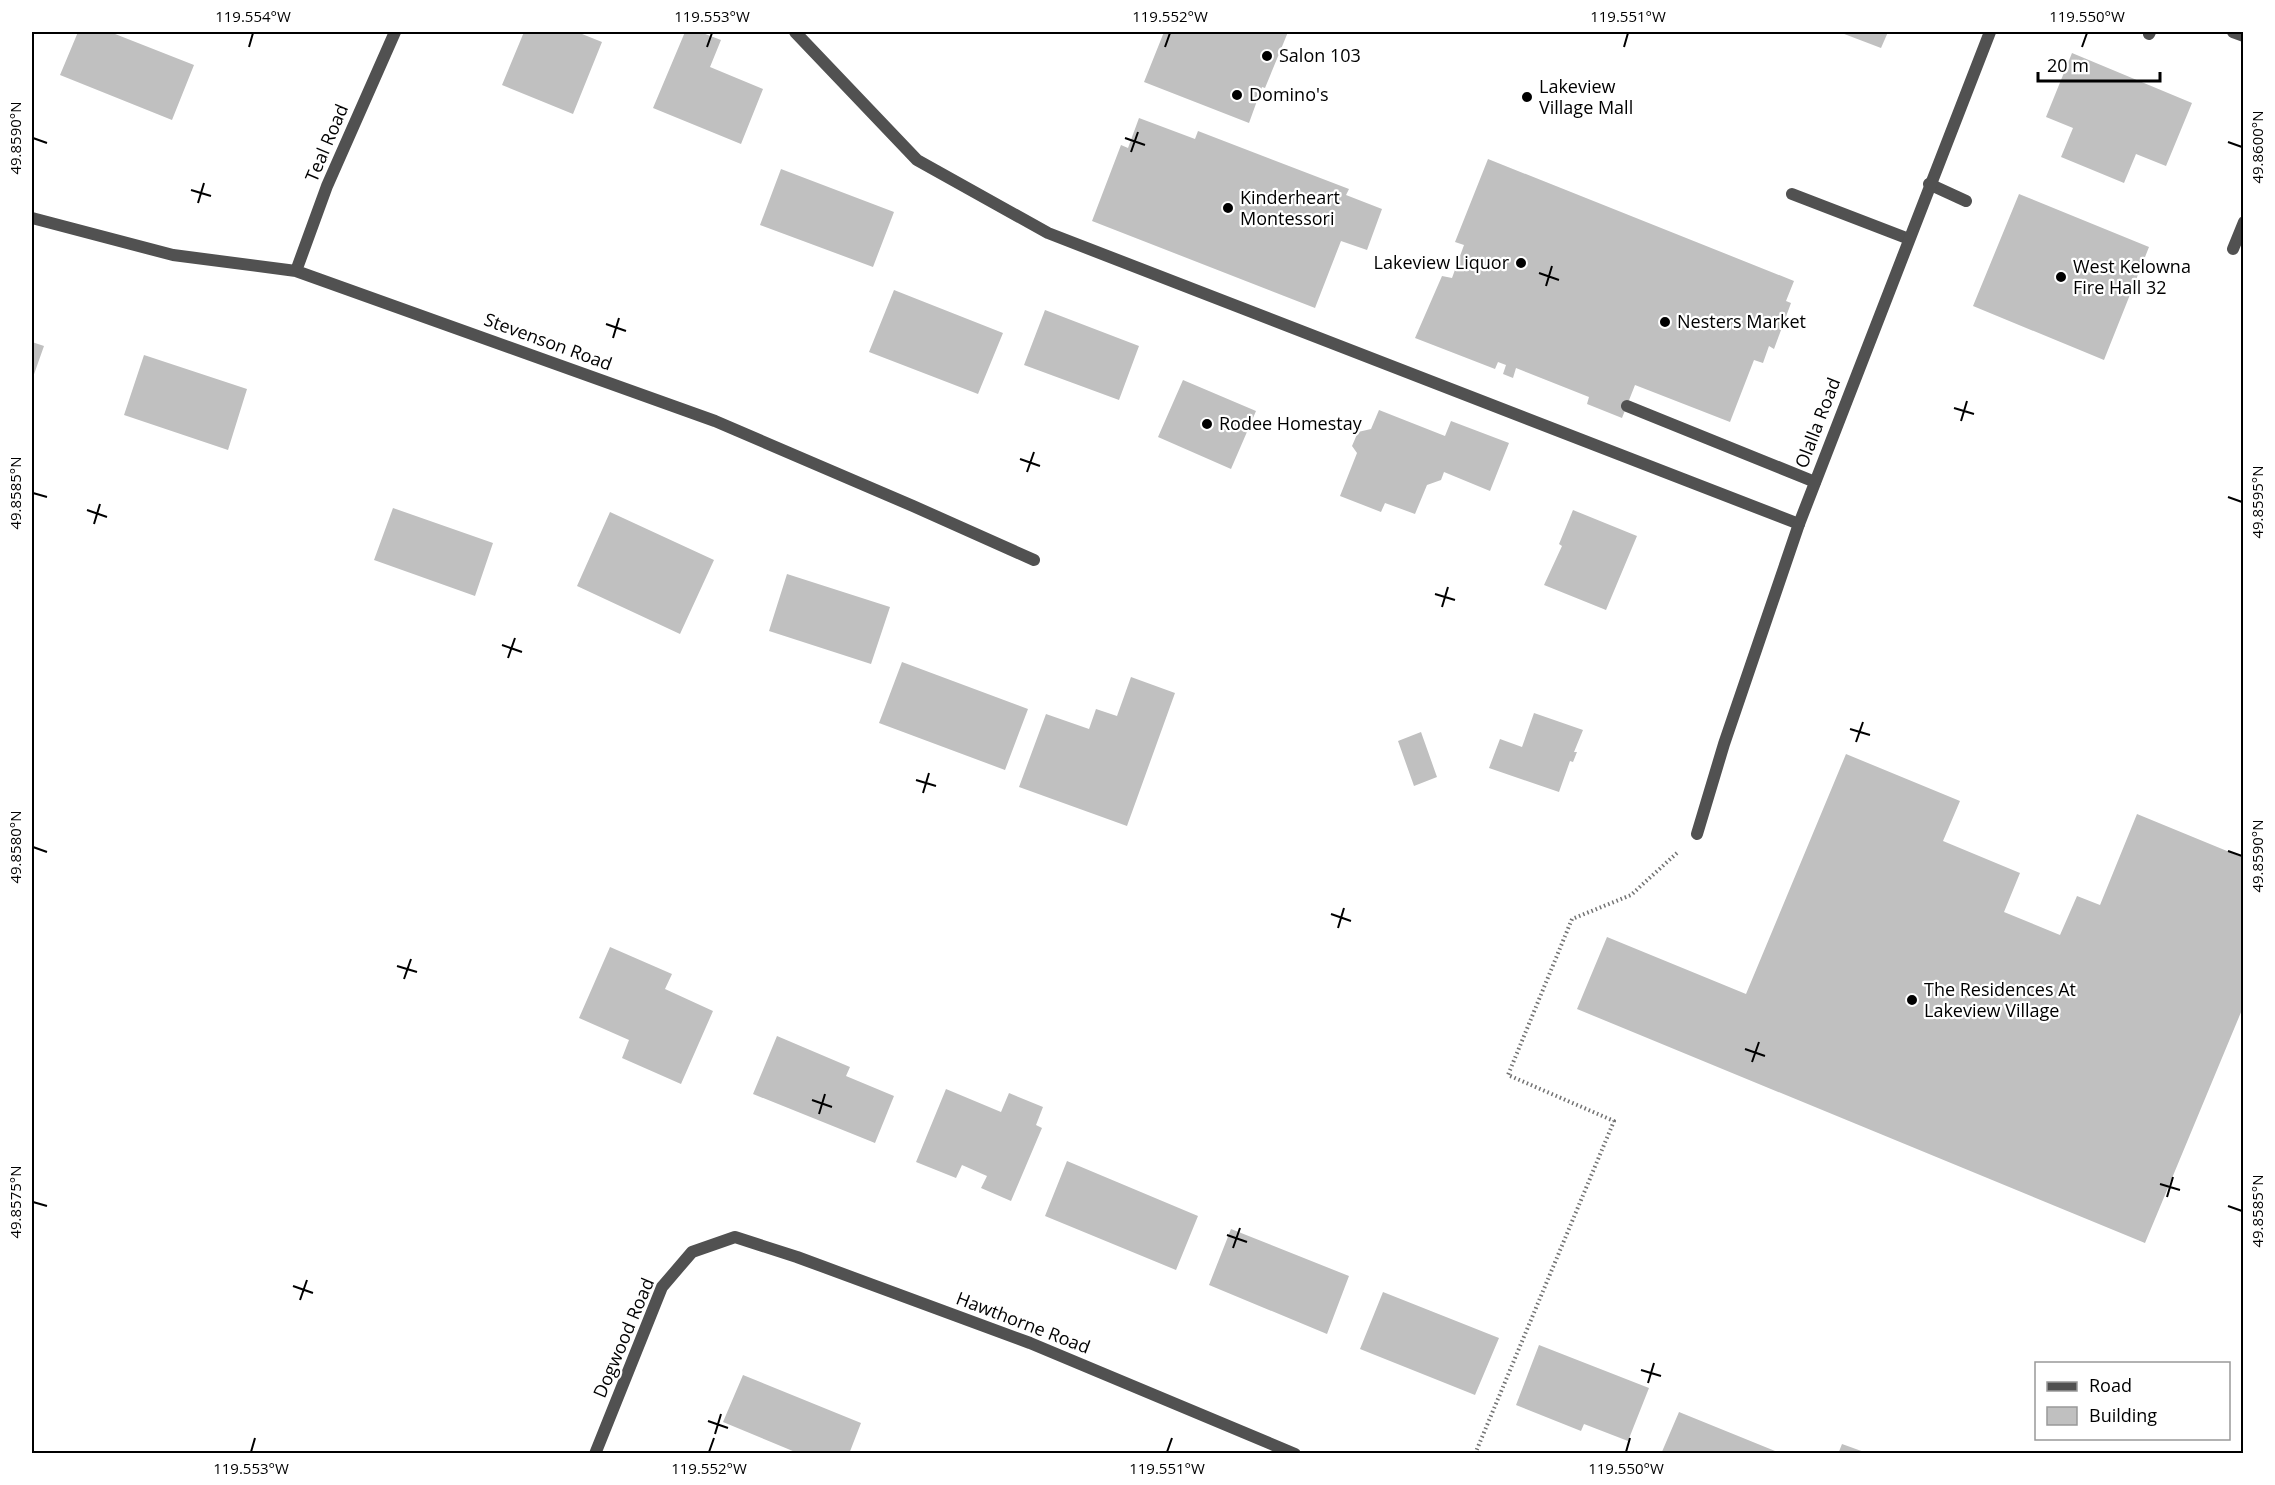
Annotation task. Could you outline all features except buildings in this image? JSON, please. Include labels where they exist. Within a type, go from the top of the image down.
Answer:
[{"type":"street","name":"Teal Road","points":[[296,271],[327,186],[395,32]]},
{"type":"street","points":[[795,32],[917,160],[1048,233],[1799,524]]},
{"type":"street","name":"Olalla Road","points":[[1697,834],[1724,744],[1799,524],[1929,184],[1990,32]]},
{"type":"street","points":[[2233,32],[2244,36]]},
{"type":"street","points":[[1929,184],[1966,201]]},
{"type":"street","points":[[1792,194],[1909,239]]},
{"type":"street","name":"Stevenson Road","points":[[32,218],[173,255],[296,271],[715,422],[1034,560]]},
{"type":"street","points":[[2233,249],[2244,222]]},
{"type":"street","points":[[1627,406],[1815,482]]},
{"type":"street","name":"Dogwood Road","points":[[595,1454],[662,1287],[692,1252],[735,1237]]},
{"type":"street","name":"Hawthorne Road","points":[[735,1237],[797,1257],[1030,1343],[1295,1454]]},
{"type":"path","points":[[1475,1454],[1614,1121],[1508,1076],[1572,919],[1631,895],[1697,834]]},
{"type":"place","name":"Salon 103","points":[[1267,56]]},
{"type":"place","name":"Domino's","points":[[1237,95]]},
{"type":"place","name":"Lakeview Village Mall","points":[[1527,97]]},
{"type":"place","name":"Kinderheart Montessori","points":[[1228,208]]},
{"type":"place","name":"Lakeview Liquor","points":[[1521,263]]},
{"type":"place","name":"West Kelowna Fire Hall 32","points":[[2061,277]]},
{"type":"place","name":"Nesters Market","points":[[1665,322]]},
{"type":"place","name":"Rodee Homestay","points":[[1207,424]]},
{"type":"place","name":"The Residences At Lakeview Village","points":[[1912,1000]]}]
